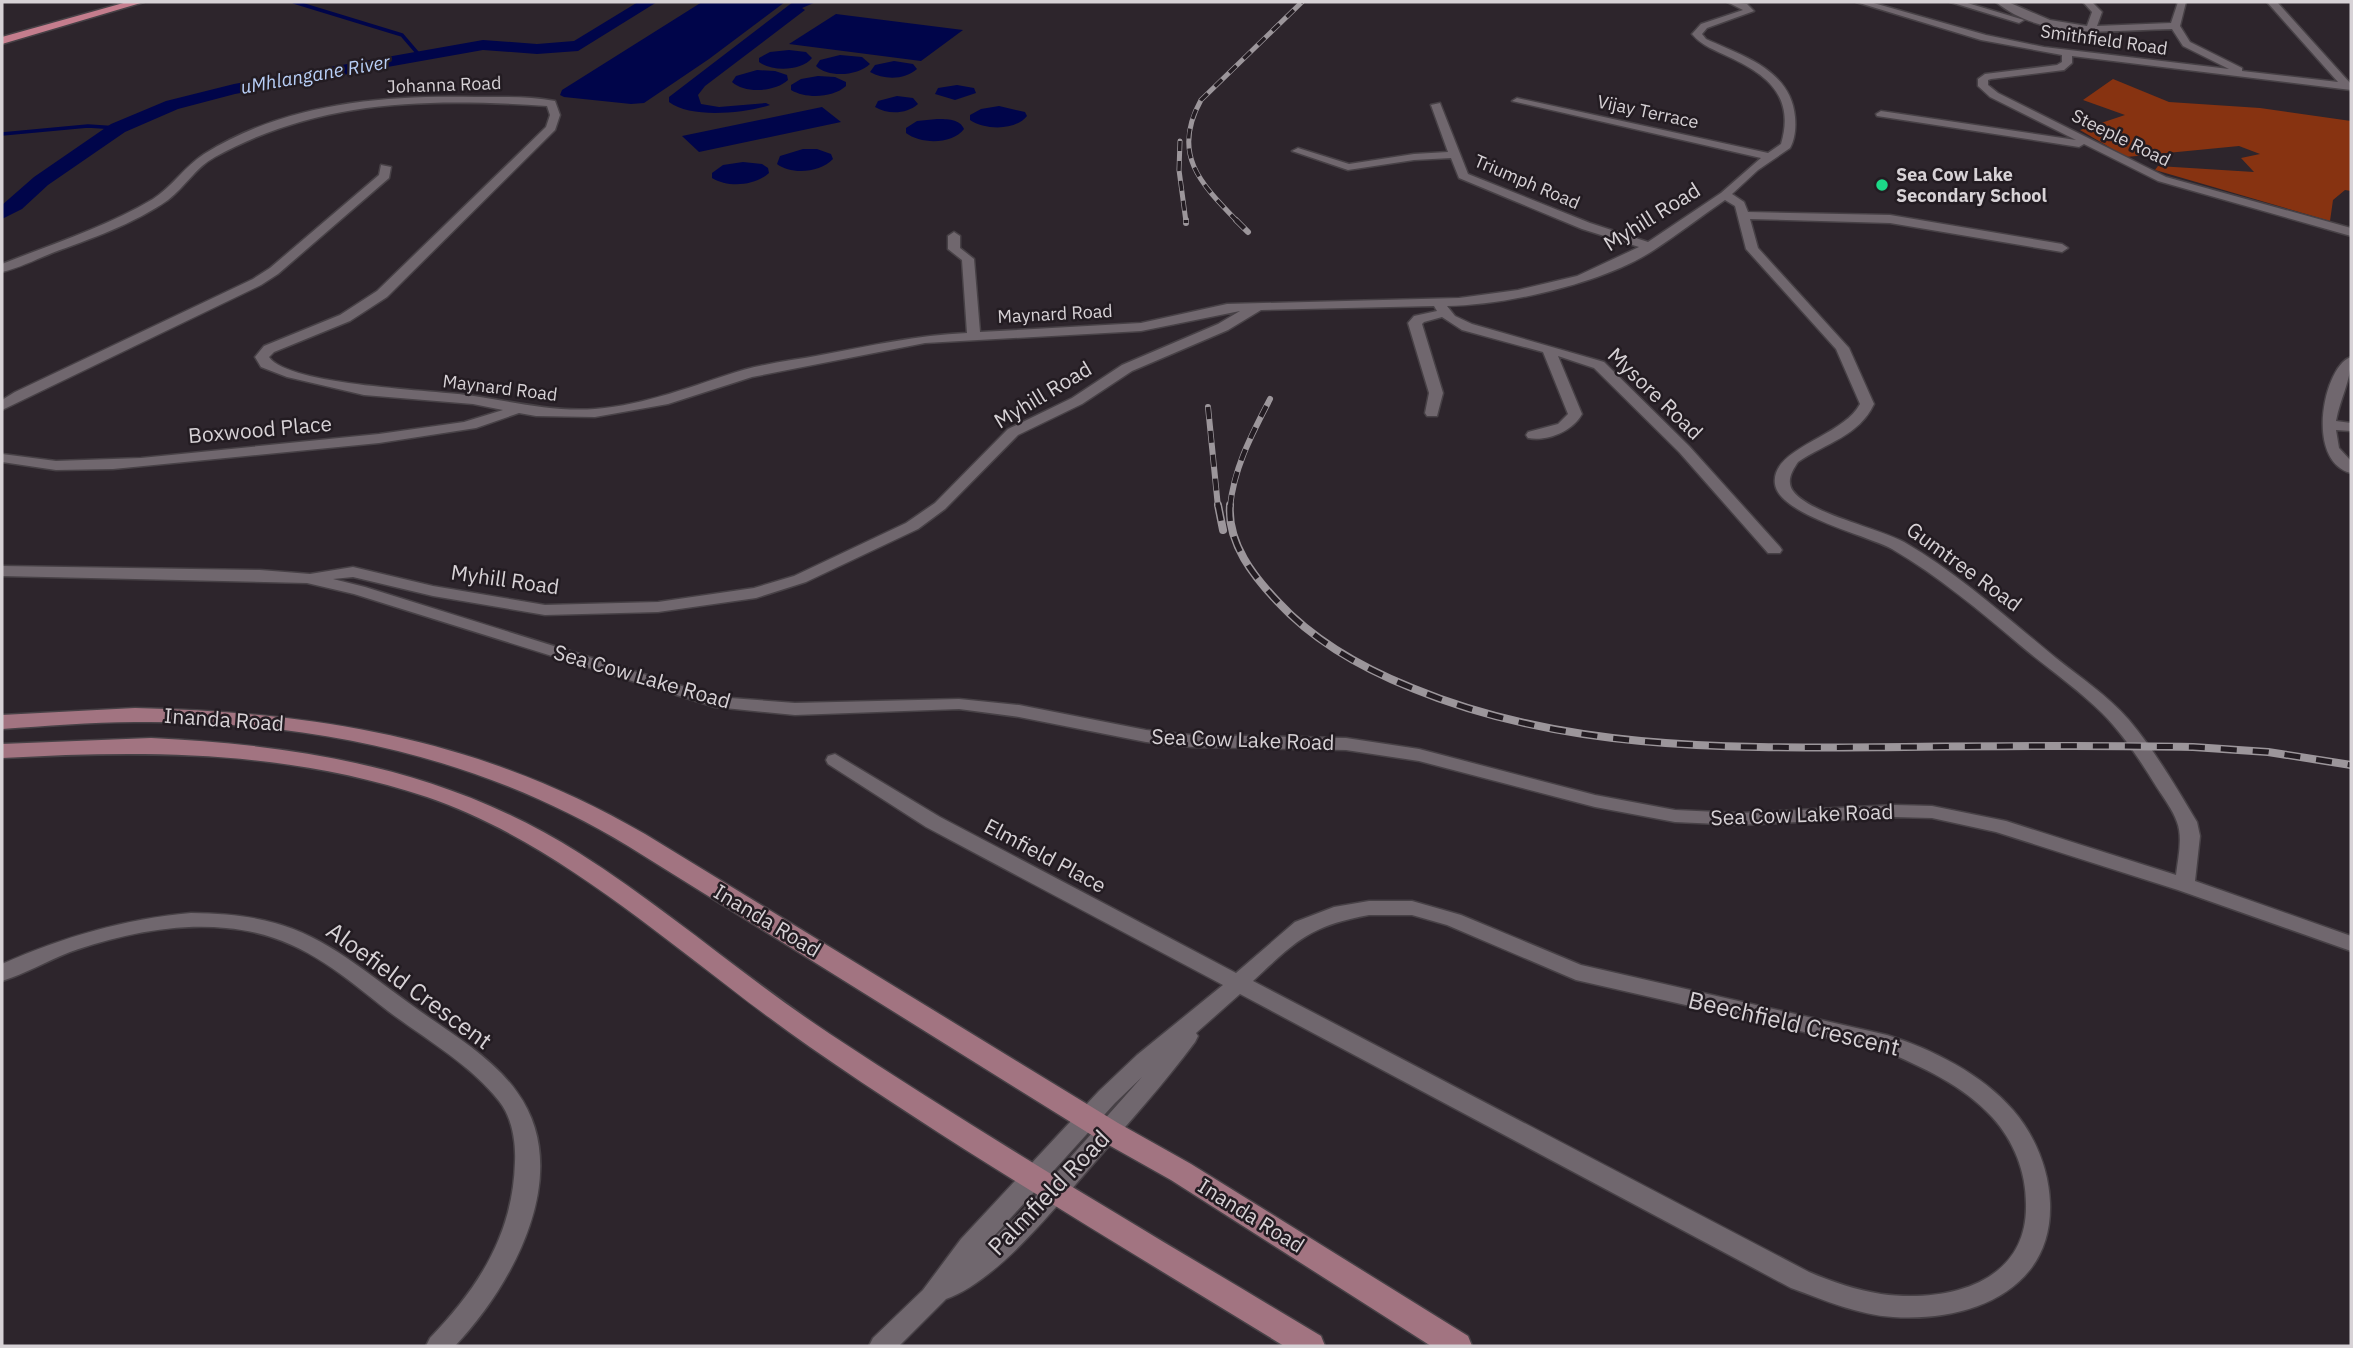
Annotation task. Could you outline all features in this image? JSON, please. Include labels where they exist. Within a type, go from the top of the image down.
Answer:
[{"type":"highway","points":[[2,31],[105,2]]},
{"type":"highway","points":[[2,41],[138,2]]},
{"type":"main road","name":"Inanda Road","points":[[2,722],[163,715],[289,723],[414,748],[530,784],[576,805],[1181,1172],[1457,1346]]},
{"type":"main road","name":"Inanda Road","points":[[2,751],[144,744],[270,753],[329,762],[381,775],[432,789],[488,811],[538,837],[572,859],[819,1040],[1033,1177],[1310,1346]]},
{"type":"street","points":[[1731,2],[1744,6],[1749,11],[1704,26],[1697,34],[1703,41],[1766,73],[1789,100],[1788,140],[1779,153],[1754,168],[1725,195],[1738,202],[1744,215],[1890,219],[2062,248]]},
{"type":"street","name":"Smithfield Road","points":[[1861,2],[1984,38],[2067,54],[2251,77],[2349,86]]},
{"type":"street","points":[[1955,2],[2014,19],[2091,30],[2175,26]]},
{"type":"street","points":[[2001,2],[2050,24]]},
{"type":"street","points":[[2087,2],[2097,12],[2091,30]]},
{"type":"street","points":[[2182,2],[2175,26],[2186,44],[2251,77]]},
{"type":"street","points":[[2272,2],[2349,86]]},
{"type":"street","name":"Steeple Road","points":[[2067,54],[2067,63],[2060,68],[1994,75],[1983,79],[1983,86],[1994,95],[2147,173],[2180,186],[2351,232]]},
{"type":"street","name":"Johanna Road","points":[[2,268],[103,228],[156,202],[176,188],[198,163],[208,156],[300,116],[354,107],[429,101],[498,100],[551,103]]},
{"type":"street","name":"Vijay Terrace","points":[[1517,101],[1771,157]]},
{"type":"street","name":"Maynard Road","points":[[551,103],[555,115],[551,128],[397,281],[354,313],[269,349],[262,357],[267,364],[292,374],[364,391],[473,400],[564,413],[634,408],[749,373],[925,339],[1141,327],[1227,308],[1258,306]]},
{"type":"street","name":"Triumph Road","points":[[1436,105],[1460,173],[1468,179],[1586,226],[1650,247]]},
{"type":"street","points":[[1881,114],[2093,145]]},
{"type":"street","points":[[1298,150],[1348,167],[1414,157],[1453,155]]},
{"type":"street","points":[[2,406],[268,275],[385,176],[385,167]]},
{"type":"street","name":"Myhill Road","points":[[307,578],[333,572],[353,572],[433,591],[545,610],[680,605],[756,593],[823,569],[912,526],[940,506],[1013,432],[1077,401],[1127,368],[1223,327],[1258,306],[1441,308],[1563,285],[1601,272],[1650,247],[1725,195]]},
{"type":"street","name":"Gumtree Road","points":[[1744,215],[1752,249],[1842,348],[1867,404],[1861,419],[1800,454],[1788,465],[1783,475],[1782,487],[1787,495],[1806,508],[1878,536],[1914,556],[2025,640],[2117,718],[2187,822],[2190,836],[2186,885]]},
{"type":"street","points":[[954,236],[954,249],[968,258],[974,335]]},
{"type":"street","points":[[1432,413],[1436,393],[1415,323],[1441,308]]},
{"type":"street","name":"Mysore Road","points":[[1441,308],[1450,319],[1466,327],[1590,360],[1599,365],[1684,449],[1774,550]]},
{"type":"street","points":[[1533,435],[1563,427],[1575,414],[1549,350]]},
{"type":"street","points":[[2351,361],[2339,381],[2329,440],[2351,469]]},
{"type":"street","name":"Boxwood Place","points":[[2,458],[33,464],[85,465],[318,446],[446,429],[501,416],[518,408]]},
{"type":"street","points":[[2330,425],[2351,427]]},
{"type":"street","name":"Sea Cow Lake Road","points":[[2,571],[307,578],[359,590],[715,702],[795,709],[959,705],[1019,711],[1146,736],[1192,741],[1346,744],[1419,755],[1595,801],[1684,817],[1740,819],[1895,811],[1932,812],[1999,826],[2186,885],[2351,944]]},
{"type":"street","name":"Elmfield Place","points":[[835,760],[933,822],[1136,931],[1239,982]]},
{"type":"street","name":"Beechfield Crescent","points":[[1118,1103],[1161,1071],[1202,1016],[1239,982],[1302,927],[1334,914],[1369,908],[1412,908],[1454,920],[1576,972],[1887,1043],[1927,1059],[1961,1077],[1991,1101],[2015,1128],[2029,1157],[2037,1185],[2041,1208],[2039,1232],[2030,1252],[2013,1276],[1990,1291],[1957,1302],[1926,1306],[1891,1306],[1844,1297],[1800,1280],[1239,982]]},
{"type":"street","name":"Aloefield Crescent","points":[[2,973],[71,943],[125,928],[194,919],[258,924],[281,930],[330,957],[366,981],[481,1070],[507,1094],[518,1112],[524,1130],[528,1177],[524,1205],[515,1237],[500,1269],[481,1300],[439,1346]]},
{"type":"street","name":"Palmfield Road","points":[[932,1298],[970,1246],[1033,1177],[1098,1124],[1118,1103]]},
{"type":"street","name":"Palmfield Road","points":[[882,1346],[932,1298],[989,1258],[1028,1221],[1055,1190],[1098,1124]]},
{"type":"shaded area","points":[[702,2],[785,2],[644,103],[631,104],[560,95],[562,90]]},
{"type":"shaded area","points":[[793,2],[816,2],[802,8],[805,10],[705,86],[698,95],[701,104],[719,107],[766,103],[770,105],[733,112],[704,113],[669,102],[669,97]]},
{"type":"shaded area","points":[[836,14],[963,30],[921,61],[789,44]]},
{"type":"shaded area","points":[[770,52],[806,52],[812,58],[801,66],[787,69],[759,62],[759,58]]},
{"type":"shaded area","points":[[840,55],[862,57],[870,64],[858,71],[843,74],[821,70],[816,66],[820,60]]},
{"type":"shaded area","points":[[894,61],[913,64],[917,69],[894,78],[870,72],[875,65]]},
{"type":"shaded area","points":[[757,70],[775,71],[787,75],[788,80],[776,87],[760,90],[744,88],[732,82],[736,76]]},
{"type":"shaded area","points":[[835,77],[846,82],[846,86],[834,93],[819,96],[804,95],[791,90],[791,85],[801,79]]},
{"type":"shaded area","points":[[2113,79],[2169,102],[2260,108],[2351,121],[2351,191],[2345,190],[2333,200],[2330,221],[2155,170],[2158,166],[2254,172],[2241,158],[2260,154],[2239,146],[2126,157],[2080,130],[2125,115],[2083,100]]},
{"type":"shaded area","points":[[957,85],[974,88],[976,93],[955,100],[935,94],[938,88]]},
{"type":"shaded area","points":[[897,96],[913,98],[918,104],[897,112],[875,107],[878,101]]},
{"type":"shaded area","points":[[999,106],[1025,112],[1027,116],[1015,124],[1000,127],[984,126],[970,120],[970,115],[981,109]]},
{"type":"shaded area","points":[[822,107],[841,122],[699,152],[682,136]]},
{"type":"shaded area","points":[[917,121],[956,121],[964,129],[952,138],[936,141],[919,139],[906,133],[906,128]]},
{"type":"shaded area","points":[[803,149],[817,149],[831,154],[833,159],[821,167],[805,171],[790,170],[777,164],[780,156]]},
{"type":"shaded area","points":[[743,162],[762,164],[768,168],[769,173],[756,181],[741,184],[712,178],[712,173],[723,165]]},
{"type":"waterway","points":[[294,2],[402,35],[420,56]]},
{"type":"waterway","name":"uMhlangane River","points":[[2,213],[41,181],[118,128],[172,105],[234,89],[483,45],[537,49],[578,46],[649,2]]},
{"type":"waterway","points":[[2,134],[88,126],[118,128]]},
{"type":"railway","points":[[1238,222],[1212,194],[1194,167],[1189,136],[1192,119],[1201,100],[1302,2]]},
{"type":"railway","points":[[1180,141],[1179,170],[1186,222]]},
{"type":"railway","points":[[1238,222],[1248,232]]},
{"type":"railway","points":[[1230,507],[1240,464],[1270,399]]},
{"type":"railway","points":[[1208,407],[1218,507]]},
{"type":"railway","points":[[1218,505],[1223,530]]},
{"type":"railway","points":[[1230,507],[1233,533],[1251,570],[1292,616],[1323,642],[1357,663],[1412,688],[1471,709],[1532,725],[1654,742],[1717,746],[2193,747],[2268,752],[2351,765]]},
{"type":"place","name":"Sea Cow Lake Secondary School","points":[[1882,185]]}]
